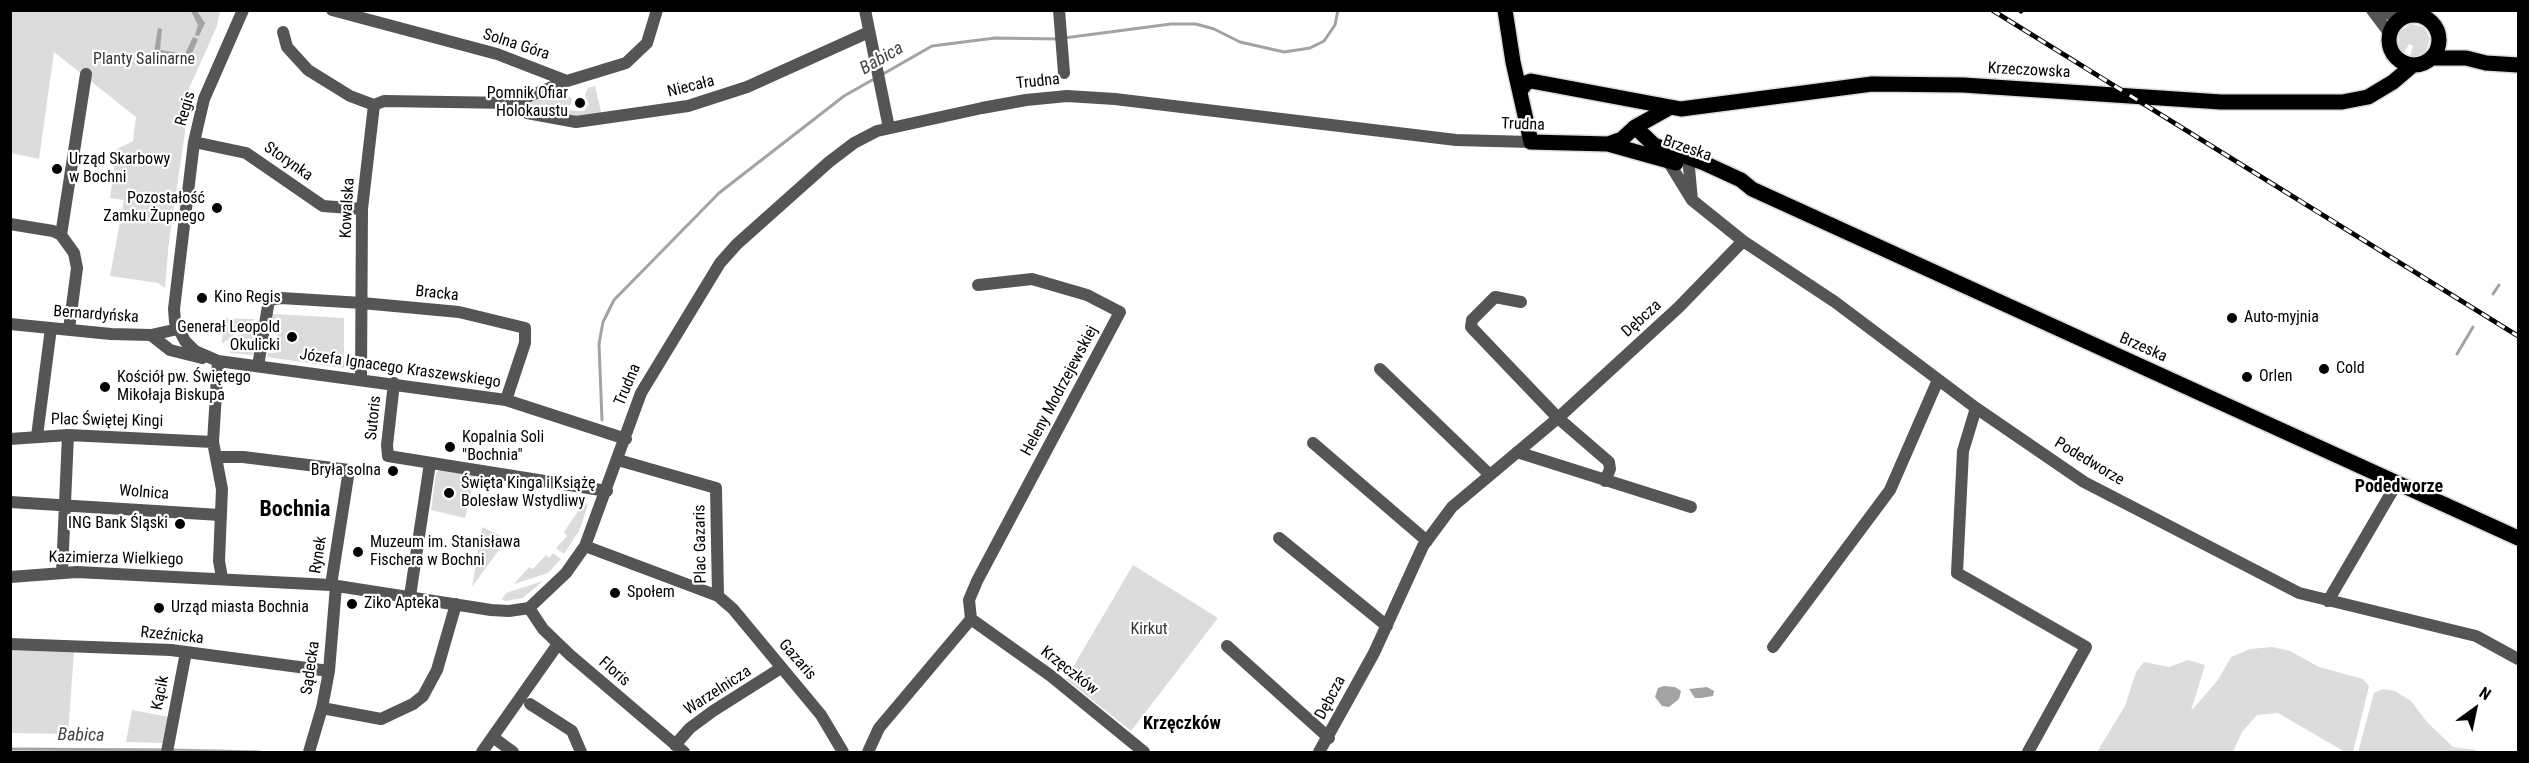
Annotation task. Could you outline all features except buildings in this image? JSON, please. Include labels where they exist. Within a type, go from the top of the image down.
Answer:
[{"type":"main road","points":[[1505,10],[1526,86],[1531,142]]},
{"type":"main road","points":[[2466,58],[2439,40],[2434,26],[2427,19],[2416,16],[2402,19],[2395,24],[2390,34],[2390,45],[2394,55],[2403,63],[2413,65],[2431,58],[2466,58],[2486,63],[2518,65]]},
{"type":"main road","points":[[2431,58],[2439,40]]},
{"type":"main road","points":[[2384,87],[2392,70],[2394,55]]},
{"type":"main road","name":"Krzeczowska","points":[[1526,86],[1681,109],[1872,84],[1963,86],[2232,102],[2343,102],[2363,99],[2384,87],[2413,65]]},
{"type":"main road","points":[[1624,100],[1634,117],[1635,127]]},
{"type":"main road","name":"Krzeczowska","points":[[1608,144],[1623,139],[1635,127],[1669,108]]},
{"type":"main road","name":"Brzeska","points":[[1635,127],[1654,145],[1689,162],[1741,180],[1752,189],[2518,538]]},
{"type":"main road","name":"Trudna","points":[[1531,142],[1608,144]]},
{"type":"main road","name":"Brzeska","points":[[1608,144],[1668,160],[1689,162]]},
{"type":"street","points":[[231,10],[234,33]]},
{"type":"street","name":"Regis","points":[[178,329],[174,309],[194,142],[204,99],[243,10]]},
{"type":"street","name":"Solna Góra","points":[[332,10],[497,54],[567,81]]},
{"type":"street","points":[[567,81],[620,66],[637,55],[650,37],[657,10]]},
{"type":"street","points":[[865,10],[889,128]]},
{"type":"street","points":[[1059,10],[1064,73]]},
{"type":"street","points":[[2372,10],[2390,34]]},
{"type":"street","points":[[2379,10],[2402,19]]},
{"type":"street","name":"Niecała","points":[[284,32],[287,47],[308,70],[373,110],[384,101],[512,103],[567,81]]},
{"type":"street","name":"Niecała","points":[[512,103],[526,113],[576,122],[678,108],[747,87],[869,32]]},
{"type":"street","points":[[61,235],[86,74]]},
{"type":"street","name":"Trudna","points":[[529,608],[566,573],[585,546],[651,374],[720,263],[737,244],[829,162],[864,137],[889,128],[1026,100],[1067,96],[1115,99],[1456,140],[1531,142]]},
{"type":"street","name":"Kowalska","points":[[361,380],[362,208],[373,110]]},
{"type":"street","name":"Storynka","points":[[194,142],[246,153],[324,206],[362,208]]},
{"type":"street","name":"Podedworze","points":[[1668,160],[1692,200],[1743,241],[1835,302],[1976,408],[2084,482],[2299,593],[2476,636],[2518,659]]},
{"type":"street","points":[[1689,162],[1692,200]]},
{"type":"street","points":[[10,224],[41,228],[61,235],[74,253],[77,268],[69,329]]},
{"type":"street","name":"Dębcza","points":[[1319,753],[1387,626],[1427,540],[1452,507],[1558,418],[1679,308],[1743,241]]},
{"type":"street","name":"Heleny Modrzejewskiej","points":[[971,619],[969,600],[977,581],[1120,312],[1087,295],[1032,279],[978,285]]},
{"type":"street","points":[[1521,302],[1495,297],[1472,320],[1471,327],[1558,418],[1609,462],[1610,469],[1605,481]]},
{"type":"street","name":"Bracka","points":[[258,366],[268,300],[281,298],[362,303],[459,312],[525,328],[525,343],[506,400]]},
{"type":"street","name":"Bernardyńska","points":[[10,324],[111,334],[151,335],[178,329]]},
{"type":"street","name":"Plac Świętej Kingi","points":[[51,328],[37,436],[68,435],[213,442]]},
{"type":"street","name":"Józefa Ignacego Kraszewskiego","points":[[178,329],[195,351],[215,361],[394,383],[506,400],[626,439]]},
{"type":"street","points":[[151,335],[158,343],[177,353],[215,361],[213,442],[222,489],[219,561],[222,578]]},
{"type":"street","points":[[1380,369],[1490,475]]},
{"type":"street","points":[[1773,647],[1890,490],[1938,380]]},
{"type":"street","name":"Sutoris","points":[[394,383],[387,445],[388,456],[430,463]]},
{"type":"street","points":[[1976,408],[1963,451],[1957,573],[2086,646],[2028,753]]},
{"type":"street","points":[[62,572],[68,435]]},
{"type":"street","points":[[10,439],[37,436]]},
{"type":"street","points":[[1313,443],[1427,540]]},
{"type":"street","points":[[1517,452],[1691,507]]},
{"type":"street","name":"Rynek","points":[[216,458],[243,457],[349,470],[333,585],[222,578]]},
{"type":"street","name":"Plac Gazaris","points":[[585,546],[718,596],[716,488],[618,460]]},
{"type":"street","points":[[410,596],[430,463],[574,487],[598,487],[607,490]]},
{"type":"street","points":[[2328,601],[2397,483]]},
{"type":"street","name":"Wolnica","points":[[10,502],[220,514]]},
{"type":"street","points":[[1279,538],[1387,626]]},
{"type":"street","name":"Kazimierza Wielkiego","points":[[10,577],[62,572],[222,578]]},
{"type":"street","points":[[333,585],[509,611],[529,608]]},
{"type":"street","name":"Sądecka","points":[[309,753],[322,708],[329,670],[333,585]]},
{"type":"street","name":"Gazaris","points":[[718,596],[733,609],[821,715],[843,753]]},
{"type":"street","points":[[322,708],[381,719],[413,704],[423,696],[438,670],[456,604]]},
{"type":"street","name":"Floris","points":[[529,608],[558,644],[680,749]]},
{"type":"street","points":[[868,753],[879,728],[951,646],[971,619]]},
{"type":"street","name":"Krzęczków","points":[[971,619],[1052,676],[1144,753]]},
{"type":"street","name":"Rzeźnicka","points":[[10,644],[186,652],[329,670]]},
{"type":"street","points":[[482,753],[558,644]]},
{"type":"street","points":[[1227,646],[1329,738]]},
{"type":"street","name":"Kącik","points":[[168,746],[186,652]]},
{"type":"street","name":"Warzelnicza","points":[[680,749],[690,728],[781,668]]},
{"type":"street","points":[[530,704],[572,731],[581,753]]},
{"type":"street","points":[[494,738],[513,753]]},
{"type":"green space","name":"Planty Salinarne","points":[[11,11],[220,11],[217,26],[183,102],[183,124],[188,112],[169,241],[165,288],[158,283],[110,276],[124,200],[110,198],[117,149],[133,141],[136,117],[54,52],[39,159],[11,153]]},
{"type":"green space","points":[[2411,24],[2424,27],[2430,39],[2426,52],[2418,57],[2410,56],[2413,46],[2409,44],[2404,53],[2398,47],[2399,32]]},
{"type":"green space","points":[[595,86],[602,116],[577,118],[530,109],[584,111],[589,104],[585,95],[588,88]]},
{"type":"green space","points":[[560,94],[572,98],[571,105],[526,105],[527,102]]},
{"type":"green space","points":[[273,314],[344,318],[344,368],[267,357],[268,353],[275,353],[279,320],[272,319]]},
{"type":"green space","points":[[223,318],[251,319],[255,319],[222,344]]},
{"type":"green space","points":[[257,324],[256,338],[253,337],[252,345],[255,348],[253,355],[230,353],[230,345],[241,333]]},
{"type":"green space","points":[[440,470],[475,476],[465,518],[431,510],[436,473]]},
{"type":"green space","points":[[584,502],[588,505],[579,531],[564,554],[556,548],[567,536],[564,532]]},
{"type":"green space","points":[[482,527],[507,539],[472,587]]},
{"type":"green space","points":[[553,553],[561,559],[548,573],[514,584],[529,567],[533,569],[546,555],[549,558]]},
{"type":"green space","name":"Kirkut","points":[[1133,565],[1218,618],[1131,731],[1066,679]]},
{"type":"green space","points":[[543,581],[523,598],[505,601],[502,599],[506,593]]},
{"type":"green space","points":[[11,647],[74,651],[68,734],[11,733]]},
{"type":"green space","points":[[2272,647],[2290,651],[2319,667],[2363,679],[2369,686],[2353,752],[2345,752],[2278,713],[2257,715],[2242,732],[2233,752],[2097,752],[2125,706],[2136,672],[2144,662],[2169,667],[2188,660],[2205,665],[2191,711],[2218,680],[2231,657],[2250,649]]},
{"type":"green space","points":[[2383,689],[2395,691],[2411,701],[2427,722],[2453,747],[2477,752],[2358,752],[2374,693]]},
{"type":"green space","points":[[132,710],[169,717],[163,743],[126,742]]},
{"type":"shaded area","points":[[191,11],[197,11],[205,23],[199,36],[195,35],[198,25]]},
{"type":"shaded area","points":[[158,28],[162,29],[160,50],[185,54],[193,37],[198,39],[188,63],[177,62],[177,58],[168,57],[166,60],[153,58]]},
{"type":"shaded area","points":[[1675,687],[1681,691],[1679,699],[1669,707],[1662,706],[1655,697],[1658,688]]},
{"type":"shaded area","points":[[1707,687],[1714,691],[1713,696],[1695,698],[1689,689]]},
{"type":"waterway","name":"Babica","points":[[1064,38],[1171,24],[1196,24],[1214,29],[1240,42],[1284,52],[1310,48],[1324,41],[1335,25],[1338,10]]},
{"type":"waterway","name":"Babica","points":[[883,74],[932,46],[995,38],[1057,39]]},
{"type":"waterway","name":"Babica","points":[[602,420],[599,344],[603,322],[614,300],[719,193],[844,96],[874,79]]},
{"type":"waterway","points":[[2493,294],[2499,285]]},
{"type":"waterway","points":[[2457,354],[2473,327]]},
{"type":"waterway","name":"Babica","points":[[10,749],[165,750]]},
{"type":"waterway","name":"Babica","points":[[171,750],[260,752]]},
{"type":"railway","points":[[1992,10],[2518,336]]},
{"type":"place","name":"Pomnik Ofiar Holokaustu","points":[[580,103]]},
{"type":"place","name":"Urząd Skarbowy w Bochni","points":[[57,169]]},
{"type":"place","name":"Pozostałość Zamku Żupnego","points":[[217,208]]},
{"type":"place","name":"Kino Regis","points":[[202,298]]},
{"type":"place","name":"Auto-myjnia","points":[[2232,318]]},
{"type":"place","name":"Generał Leopold Okulicki","points":[[292,337]]},
{"type":"place","name":"Cold","points":[[2324,369]]},
{"type":"place","name":"Orlen","points":[[2247,377]]},
{"type":"place","name":"Kościół pw. Świętego Mikołaja Biskupa","points":[[105,387]]},
{"type":"place","name":"Kopalnia Soli \"Bochnia\"","points":[[450,447]]},
{"type":"place","name":"Bryła solna","points":[[393,471]]},
{"type":"place","name":"Święta Kinga i Książę Bolesław Wstydliwy","points":[[449,493]]},
{"type":"place","name":"ING Bank Śląski","points":[[180,524]]},
{"type":"place","name":"Muzeum im. Stanisława Fischera w Bochni","points":[[358,552]]},
{"type":"place","name":"Społem","points":[[615,593]]},
{"type":"place","name":"Ziko Apteka","points":[[352,604]]},
{"type":"place","name":"Urząd miasta Bochnia","points":[[159,608]]},
{"type":"district","name":"Podedworze","points":[[2399,487]]},
{"type":"district","name":"Bochnia","points":[[295,510]]},
{"type":"district","name":"Krzęczków","points":[[1182,724]]}]
